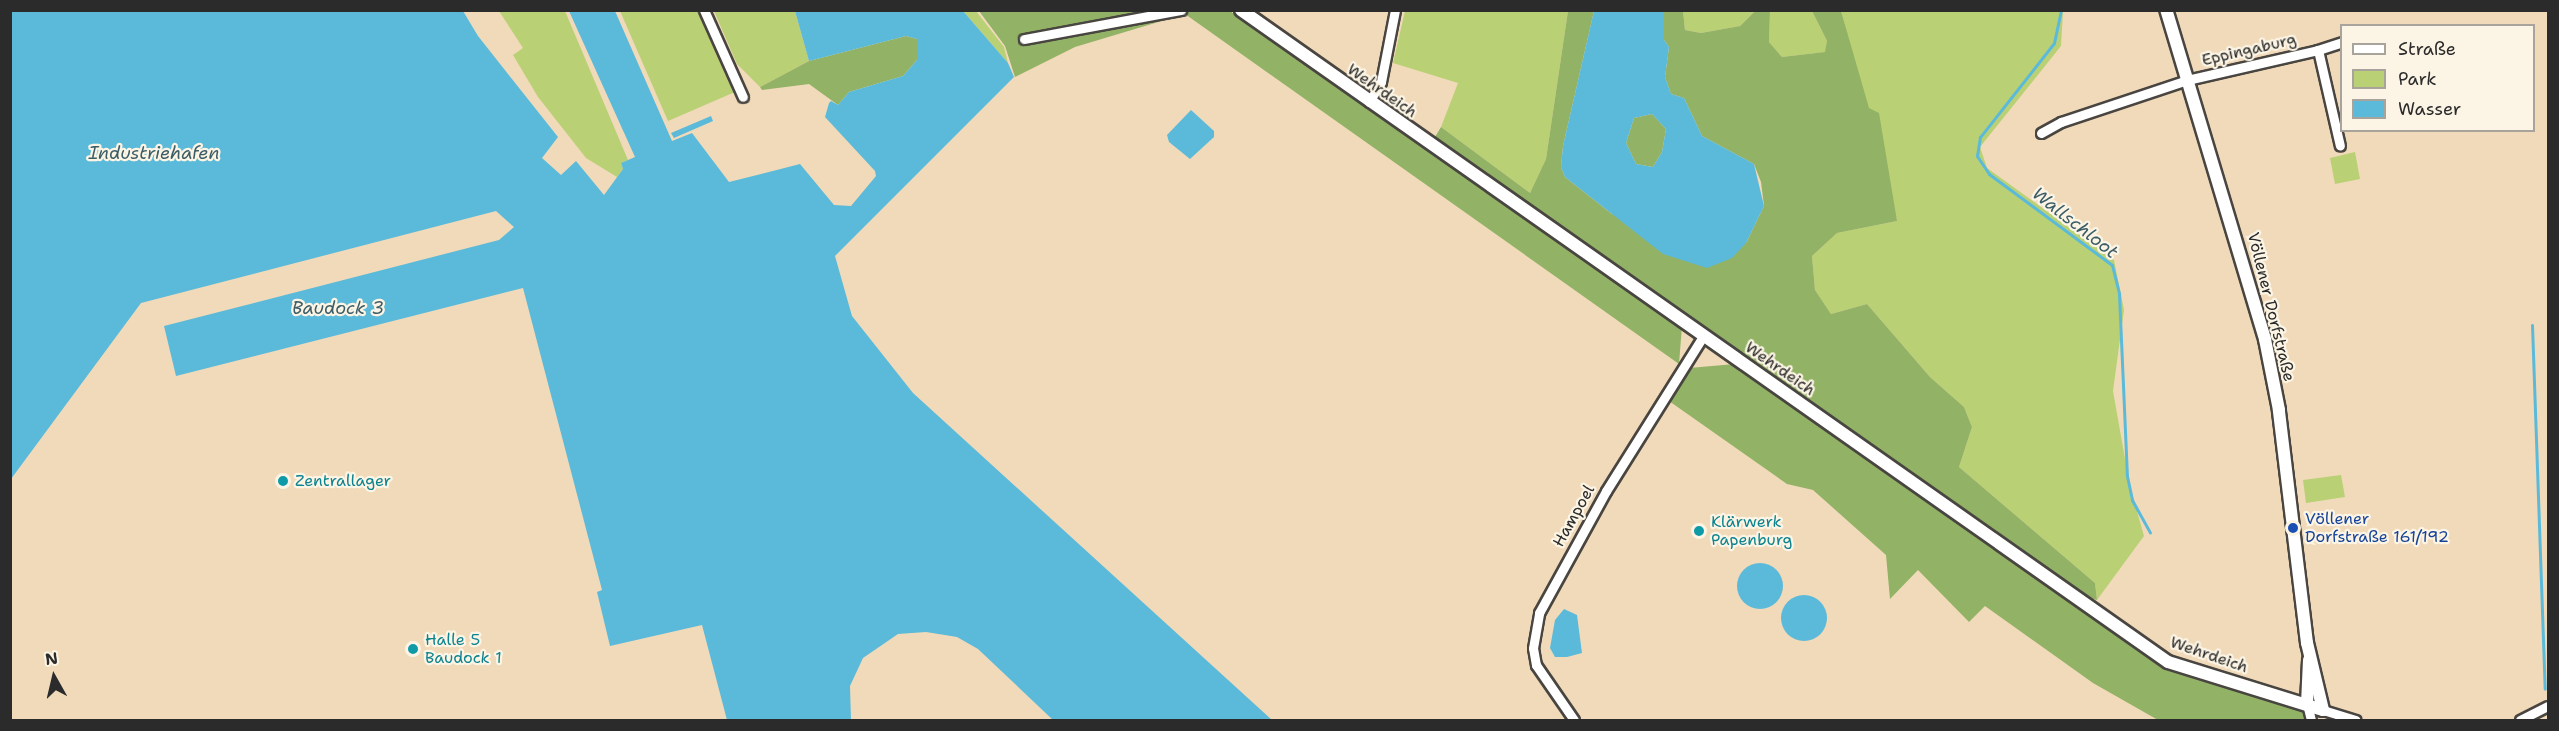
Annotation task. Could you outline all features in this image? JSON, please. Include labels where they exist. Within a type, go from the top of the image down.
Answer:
[{"type":"street","points":[[704,10],[744,97]]},
{"type":"street","points":[[1024,39],[1181,10]]},
{"type":"street","name":"Wehrdeich","points":[[1241,10],[2168,662],[2307,704],[2324,715]]},
{"type":"street","points":[[1369,102],[1381,82],[1395,10]]},
{"type":"street","name":"Völlener Dorfstraße","points":[[2166,10],[2269,357],[2310,656],[2324,715]]},
{"type":"street","name":"Eppingaburg","points":[[2041,133],[2061,122],[2187,80],[2318,50],[2340,43]]},
{"type":"street","name":"Eppingaburg","points":[[2318,50],[2340,146]]},
{"type":"street","name":"Hampoel","points":[[1574,720],[1536,665],[1533,631],[1539,612],[1605,491],[1704,335]]},
{"type":"street","name":"Völlener Dorfstraße","points":[[2307,704],[2310,656]]},
{"type":"street","points":[[2307,704],[2311,720]]},
{"type":"street","points":[[2520,720],[2548,706]]},
{"type":"street","points":[[2324,715],[2355,720]]},
{"type":"green space","points":[[1770,10],[1812,11],[1827,41],[1826,52],[1782,57],[1769,42]]},
{"type":"green space","points":[[499,11],[565,11],[628,160],[621,163],[623,169],[617,177],[586,158],[538,97],[513,55],[523,48]]},
{"type":"green space","points":[[620,11],[699,11],[735,92],[668,121]]},
{"type":"green space","points":[[714,11],[795,11],[809,61],[760,87],[737,64]]},
{"type":"green space","points":[[963,11],[976,11],[1004,47],[1008,63]]},
{"type":"green space","points":[[979,11],[1230,11],[1682,326],[1679,364],[1185,14],[1075,47],[1015,77],[1005,46]]},
{"type":"green space","points":[[1405,11],[1568,11],[1546,159],[1530,193],[1441,127],[1458,83],[1393,63]]},
{"type":"green space","points":[[1568,11],[1594,11],[1563,146],[1561,167],[1565,177],[1612,214],[1746,243],[1764,206],[1761,182],[1754,164],[1702,136],[1684,98],[1671,94],[1665,77],[1669,47],[1664,40],[1664,11],[1683,11],[1685,30],[1701,33],[1740,26],[1755,11],[1770,11],[1769,42],[1782,57],[1825,52],[1827,41],[1812,11],[1841,11],[1869,108],[1879,113],[1897,221],[1837,233],[1812,256],[1815,290],[1831,314],[1867,304],[1930,377],[1964,407],[1972,427],[1959,467],[2095,583],[2097,600],[2083,596],[1538,213],[1435,137],[1441,127],[1530,193],[1546,159]]},
{"type":"green space","points":[[1683,11],[1755,11],[1740,26],[1701,33],[1685,30]]},
{"type":"green space","points":[[1841,11],[2063,11],[2061,46],[1980,147],[1987,168],[2114,260],[2124,310],[2113,391],[2130,487],[2144,536],[2097,600],[2095,583],[1959,467],[1972,427],[1964,407],[1930,377],[1867,304],[1831,314],[1815,290],[1812,256],[1837,233],[1897,221]]},
{"type":"green space","points":[[906,36],[917,39],[917,60],[903,76],[849,92],[838,105],[809,84],[762,90],[760,87],[809,61]]},
{"type":"green space","points":[[1652,114],[1666,129],[1662,152],[1653,167],[1636,164],[1626,143],[1634,118]]},
{"type":"green space","points":[[2355,152],[2360,179],[2335,184],[2330,158]]},
{"type":"green space","points":[[1735,364],[2167,664],[2305,711],[2308,720],[2158,720],[2093,683],[1985,606],[1969,622],[1918,570],[1890,599],[1886,555],[1813,490],[1787,484],[1669,401],[1689,368]]},
{"type":"green space","points":[[2341,475],[2345,497],[2306,503],[2303,480]]},
{"type":"water","points":[[11,10],[463,11],[478,36],[558,137],[542,158],[561,175],[576,161],[604,195],[623,169],[621,163],[635,157],[569,11],[615,11],[672,141],[692,133],[729,182],[800,164],[834,205],[851,206],[876,176],[875,171],[825,117],[829,103],[831,101],[838,105],[849,92],[903,76],[917,60],[917,39],[906,36],[809,61],[795,11],[963,11],[1008,63],[1014,77],[835,256],[852,316],[913,393],[1272,720],[1053,720],[978,649],[957,637],[926,632],[898,634],[863,658],[850,686],[851,720],[727,720],[702,625],[610,646],[597,592],[602,590],[523,288],[176,376],[164,326],[499,240],[514,227],[496,211],[141,303],[11,479]]},
{"type":"water","points":[[1594,11],[1664,11],[1664,40],[1669,47],[1665,77],[1671,94],[1684,98],[1702,136],[1754,164],[1764,206],[1746,243],[1732,258],[1707,268],[1663,254],[1565,177],[1561,167],[1563,146]],"holes":[[[1652,114],[1666,129],[1662,152],[1653,167],[1636,164],[1626,143],[1634,118]]]},
{"type":"water","points":[[1191,110],[1214,131],[1214,137],[1190,159],[1169,142],[1167,135]]},
{"type":"water","points":[[711,116],[713,121],[674,138],[671,133]]},
{"type":"water","points":[[1760,563],[1776,570],[1783,586],[1776,602],[1760,609],[1744,602],[1737,586],[1744,570]]},
{"type":"water","points":[[1804,595],[1820,602],[1827,618],[1820,634],[1804,641],[1788,634],[1781,618],[1788,602]]},
{"type":"water","points":[[1564,609],[1577,615],[1582,653],[1555,657],[1550,648],[1555,620]]},
{"type":"waterway","name":"Wallschloot","points":[[2061,10],[2054,43],[1980,137],[1977,156],[1989,174],[2112,265],[2119,294],[2127,476],[2132,500],[2150,532]]},
{"type":"waterway","points":[[2532,325],[2545,689]]},
{"type":"place","name":"Zentrallager","points":[[283,481]]},
{"type":"place","name":"Völlener Dorfstraße 161/192","points":[[2293,528]]},
{"type":"place","name":"Klärwerk Papenburg","points":[[1699,531]]},
{"type":"place","name":"Halle 5 Baudock 1","points":[[413,649]]},
{"type":"water label","name":"Industriehafen","points":[[154,153]]},
{"type":"water label","name":"Baudock 3","points":[[338,308]]}]
